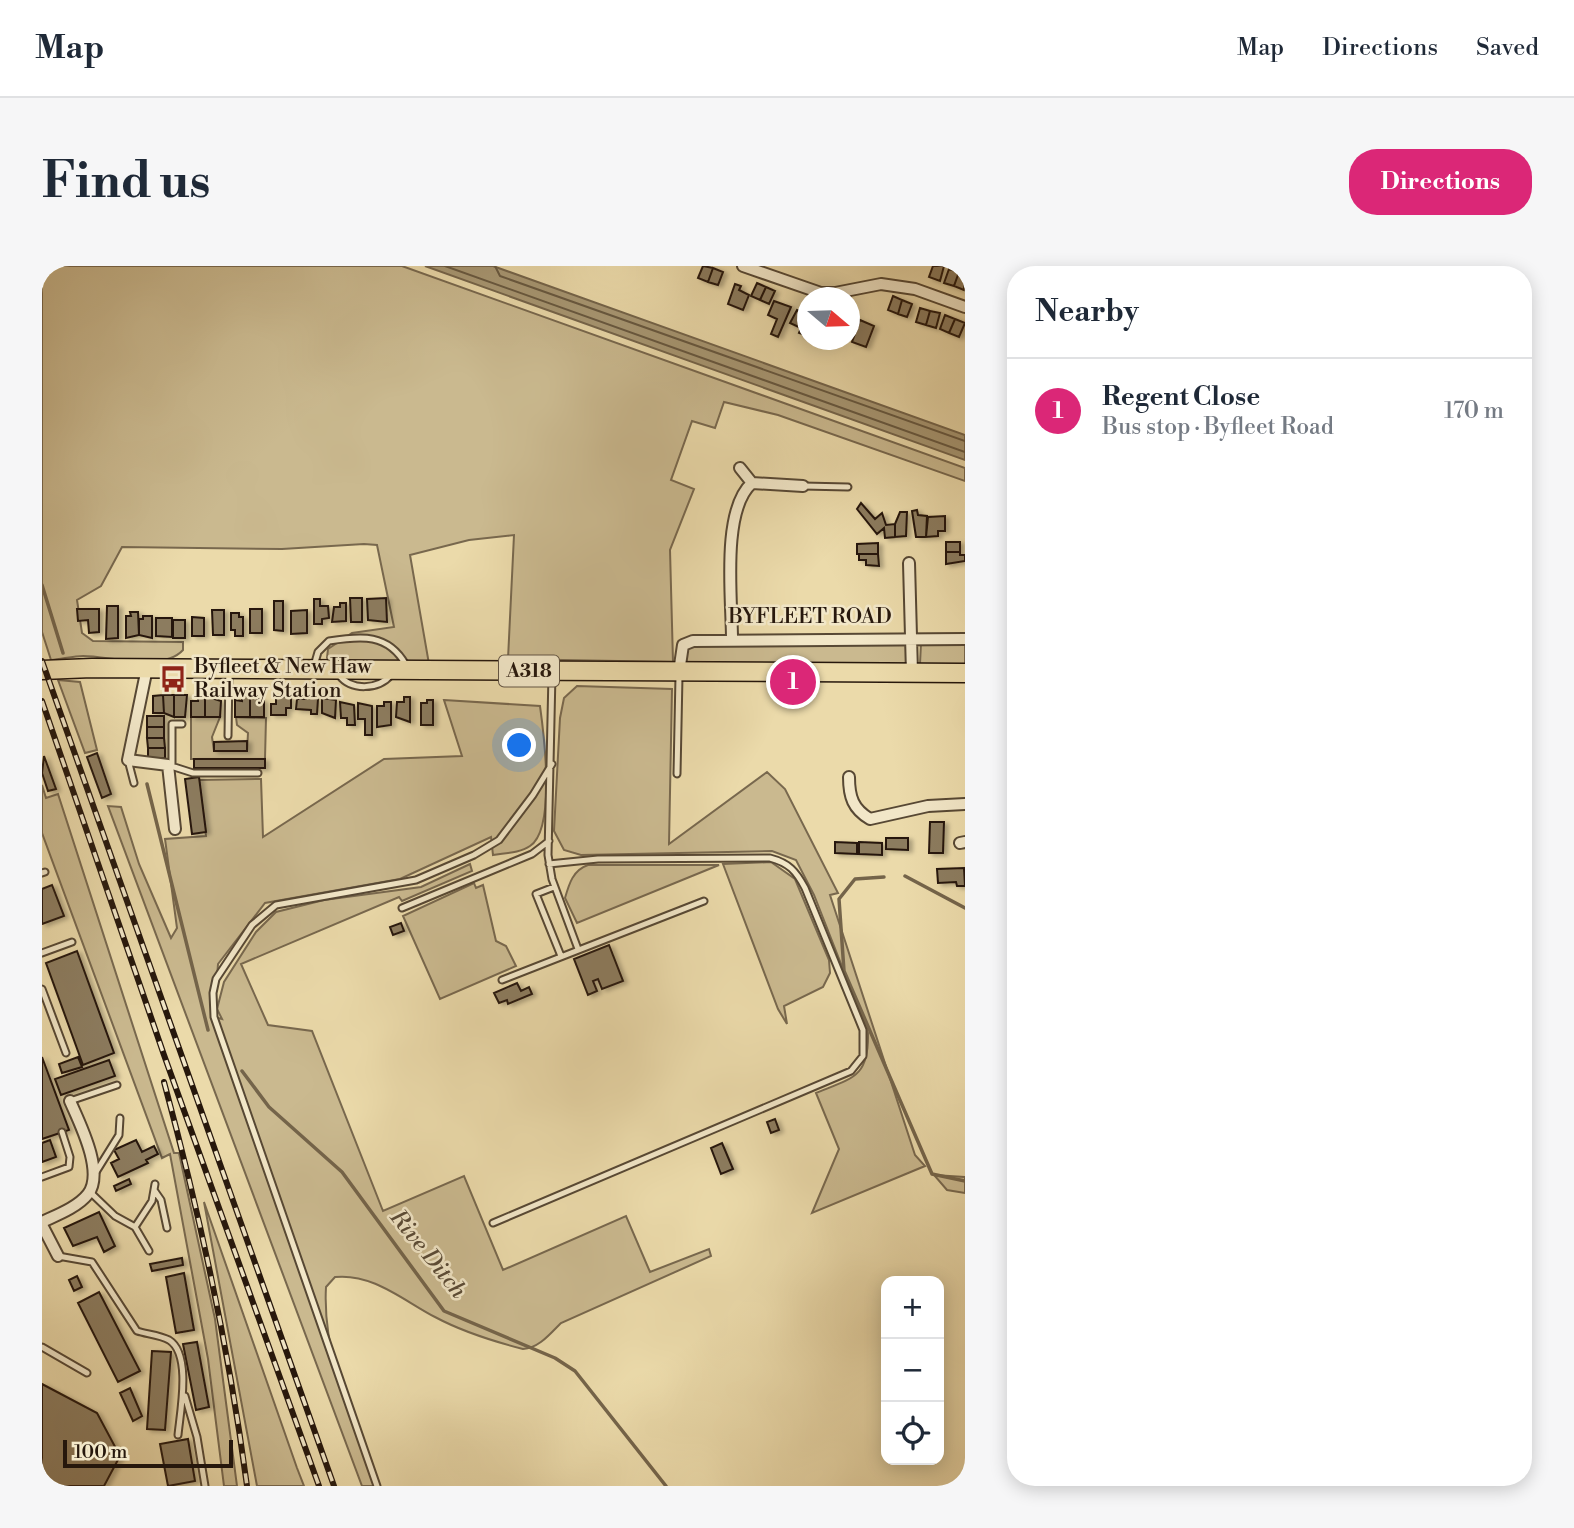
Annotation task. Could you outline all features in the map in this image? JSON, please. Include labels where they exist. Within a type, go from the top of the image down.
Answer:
[{"type":"main road","name":"A318","points":[[42,670],[147,668],[965,673]]},
{"type":"street","points":[[743,266],[821,293],[881,284],[915,289],[965,307]]},
{"type":"street","points":[[740,468],[752,483],[803,486]]},
{"type":"street","points":[[732,639],[732,537],[741,497],[752,483]]},
{"type":"street","points":[[909,564],[912,673]]},
{"type":"street","name":"BYFLEET ROAD","points":[[679,671],[684,645],[732,639],[965,639]]},
{"type":"street","points":[[147,668],[128,760],[170,766],[175,829]]},
{"type":"street","points":[[847,777],[854,806],[870,819],[928,806],[965,804]]},
{"type":"street","points":[[58,1256],[42,1223],[77,1203],[90,1192],[93,1178],[90,1152],[70,1101]]},
{"type":"lane","points":[[803,486],[848,487]]},
{"type":"lane","points":[[313,669],[318,652],[328,640],[360,637],[383,642],[398,651],[402,670]]},
{"type":"lane","points":[[228,736],[229,669]]},
{"type":"lane","points":[[552,671],[550,864],[554,887],[578,949]]},
{"type":"lane","points":[[677,774],[679,671]]},
{"type":"lane","points":[[182,724],[172,724],[170,766],[193,773],[258,773]]},
{"type":"lane","points":[[128,760],[134,783]]},
{"type":"lane","points":[[377,1486],[214,1017],[214,986],[252,925],[276,905],[416,880],[499,840],[533,795],[552,764]]},
{"type":"lane","points":[[402,908],[532,854],[549,841]]},
{"type":"lane","points":[[493,1223],[852,1071],[863,1056],[863,1030],[805,888],[796,872],[783,861],[770,858],[598,859],[550,864]]},
{"type":"lane","points":[[554,887],[536,894],[561,956]]},
{"type":"lane","points":[[502,980],[704,901]]},
{"type":"lane","points":[[42,953],[72,942]]},
{"type":"lane","points":[[42,989],[66,1053]]},
{"type":"lane","points":[[70,1101],[117,1085]]},
{"type":"lane","points":[[93,1178],[119,1135],[120,1118]]},
{"type":"lane","points":[[42,1177],[69,1167],[70,1157],[62,1132]]},
{"type":"lane","points":[[135,1227],[152,1201],[154,1187],[161,1200],[167,1228]]},
{"type":"lane","points":[[90,1192],[109,1208],[114,1216],[135,1227],[149,1251]]},
{"type":"lane","points":[[58,1256],[92,1262],[137,1331],[169,1340],[177,1350],[205,1486]]},
{"type":"lane","points":[[42,1347],[87,1373]]},
{"type":"lane","points":[[178,1435],[184,1393]]},
{"type":"shaded area","points":[[42,266],[402,266],[965,468],[965,481],[778,415],[724,402],[715,428],[692,421],[671,480],[694,489],[670,550],[673,662],[508,659],[514,535],[469,540],[410,555],[429,664],[331,662],[327,658],[328,649],[352,633],[394,627],[377,545],[364,544],[282,549],[122,547],[101,586],[77,600],[82,633],[93,641],[183,642],[183,650],[174,657],[150,662],[83,656],[51,660],[42,632]]},
{"type":"shaded area","points":[[907,639],[908,673],[693,672],[682,655],[683,645]]},
{"type":"shaded area","points":[[965,642],[965,674],[920,664],[921,643]]},
{"type":"shaded area","points":[[58,680],[80,682],[97,750],[85,753]]},
{"type":"shaded area","points":[[577,686],[672,689],[669,844],[767,772],[785,789],[838,893],[830,895],[915,1155],[925,1166],[812,1213],[839,1149],[816,1093],[856,1074],[866,1059],[868,1048],[868,1033],[814,895],[796,860],[772,851],[581,855],[564,850],[554,831],[560,718],[564,698]]},
{"type":"shaded area","points":[[444,700],[540,706],[546,802],[538,836],[526,848],[493,855],[491,837],[400,879],[265,903],[218,964],[214,1017],[222,1019],[217,1009],[224,982],[256,932],[276,912],[324,900],[421,887],[470,864],[472,871],[402,901],[399,897],[241,964],[268,1025],[312,1031],[383,1211],[464,1176],[503,1270],[626,1216],[650,1272],[709,1249],[711,1256],[561,1323],[539,1343],[523,1349],[456,1327],[388,1289],[362,1279],[335,1277],[326,1287],[326,1313],[334,1364],[377,1486],[362,1486],[108,806],[121,807],[139,864],[171,938],[177,928],[165,839],[206,836],[199,780],[261,779],[263,837],[384,759],[462,756]]},
{"type":"shaded area","points":[[191,717],[220,717],[212,737],[214,751],[247,751],[248,733],[237,725],[236,717],[266,718],[265,759],[191,759]]},
{"type":"shaded area","points":[[42,785],[46,798],[58,794],[174,1153],[179,1153],[215,1319],[237,1486],[224,1486],[208,1359],[170,1154],[162,1158],[42,833]]},
{"type":"shaded area","points":[[771,862],[795,879],[829,960],[830,973],[823,987],[784,1006],[787,1024],[778,1009],[723,864]]},
{"type":"shaded area","points":[[588,865],[719,865],[577,923],[565,898],[575,874]]},
{"type":"shaded area","points":[[474,883],[476,888],[483,885],[496,941],[506,946],[516,966],[440,999],[403,916]]},
{"type":"shaded area","points":[[934,1175],[965,1177],[965,1193],[947,1190]]},
{"type":"shaded area","points":[[204,1202],[297,1468],[304,1486],[257,1486]]},
{"type":"water","points":[[425,266],[493,266],[965,435],[965,460]]},
{"type":"building","points":[[703,266],[713,268],[708,282],[698,278]]},
{"type":"building","points":[[933,266],[944,266],[940,281],[929,277]]},
{"type":"building","points":[[713,268],[723,272],[718,285],[708,282]]},
{"type":"building","points":[[949,269],[959,272],[954,286],[944,283]]},
{"type":"building","points":[[959,272],[965,274],[964,290],[954,286]]},
{"type":"building","points":[[757,283],[766,287],[760,300],[751,296]]},
{"type":"building","points":[[735,284],[741,286],[739,290],[749,295],[743,310],[728,304]]},
{"type":"building","points":[[766,287],[775,291],[769,304],[760,300]]},
{"type":"building","points":[[893,296],[902,300],[898,314],[888,310]]},
{"type":"building","points":[[902,300],[912,304],[907,317],[898,314]]},
{"type":"building","points":[[774,301],[791,307],[778,337],[771,334],[777,319],[768,315]]},
{"type":"building","points":[[920,308],[930,311],[926,325],[916,322]]},
{"type":"building","points":[[797,310],[797,326],[790,323]]},
{"type":"building","points":[[930,311],[940,313],[936,328],[926,325]]},
{"type":"building","points":[[945,315],[955,319],[949,333],[940,329]]},
{"type":"building","points":[[955,319],[965,323],[959,337],[949,333]]},
{"type":"building","points":[[860,320],[874,326],[866,347],[860,345]]},
{"type":"building","points":[[861,503],[875,519],[882,513],[886,525],[895,524],[895,537],[885,538],[884,528],[877,534],[857,509]]},
{"type":"building","points":[[917,510],[918,515],[927,516],[926,537],[916,537],[912,511]]},
{"type":"building","points":[[900,512],[907,512],[906,536],[895,537],[895,524]]},
{"type":"building","points":[[945,516],[945,531],[938,531],[938,536],[926,537],[928,517]]},
{"type":"building","points":[[946,542],[960,542],[960,552],[946,552]]},
{"type":"building","points":[[878,543],[878,554],[857,554],[857,544]]},
{"type":"building","points":[[946,552],[960,552],[960,555],[965,555],[965,561],[946,564]]},
{"type":"building","points":[[859,554],[878,554],[879,566],[866,565],[866,560],[859,560]]},
{"type":"building","points":[[350,598],[362,598],[362,622],[351,622]]},
{"type":"building","points":[[386,598],[387,622],[368,620],[367,599]]},
{"type":"building","points":[[314,599],[320,599],[320,606],[328,606],[329,618],[322,619],[322,624],[314,624]]},
{"type":"building","points":[[274,601],[283,601],[283,631],[274,630]]},
{"type":"building","points":[[340,603],[346,603],[346,621],[332,622],[334,607],[340,607]]},
{"type":"building","points":[[107,606],[118,606],[118,638],[106,639]]},
{"type":"building","points":[[77,609],[99,609],[99,632],[89,633],[88,620],[78,621]]},
{"type":"building","points":[[250,609],[262,609],[262,633],[250,633]]},
{"type":"building","points":[[212,610],[224,610],[224,635],[213,635]]},
{"type":"building","points":[[307,610],[307,633],[291,634],[291,611]]},
{"type":"building","points":[[130,612],[138,612],[139,635],[126,638],[126,616],[131,616]]},
{"type":"building","points":[[231,613],[239,613],[239,617],[243,617],[243,636],[235,636],[235,630],[231,630]]},
{"type":"building","points":[[143,616],[152,616],[152,638],[139,635],[139,619],[143,619]]},
{"type":"building","points":[[192,617],[204,618],[204,636],[192,636]]},
{"type":"building","points":[[156,618],[172,618],[172,637],[156,636]]},
{"type":"building","points":[[173,620],[185,620],[185,638],[173,638]]},
{"type":"building","points":[[163,695],[174,695],[174,717],[164,713]]},
{"type":"building","points":[[163,695],[164,713],[153,713],[153,696]]},
{"type":"building","points":[[174,695],[187,695],[185,717],[174,717]]},
{"type":"building","points":[[198,696],[205,696],[205,717],[191,717],[191,701],[198,701]]},
{"type":"building","points":[[205,696],[221,701],[220,717],[205,717]]},
{"type":"building","points":[[242,696],[250,696],[250,717],[235,717],[235,700],[242,701]]},
{"type":"building","points":[[250,696],[264,701],[264,717],[250,717]]},
{"type":"building","points":[[306,696],[318,699],[317,714],[311,714],[311,710],[296,709],[297,699],[306,699]]},
{"type":"building","points":[[276,697],[291,697],[291,708],[286,708],[286,715],[271,715],[271,704],[276,704]]},
{"type":"building","points":[[404,697],[410,697],[410,722],[396,717],[397,702],[404,702]]},
{"type":"building","points":[[322,698],[336,700],[335,718],[322,713]]},
{"type":"building","points":[[427,700],[433,700],[433,725],[421,725],[421,703],[427,703]]},
{"type":"building","points":[[340,702],[354,705],[355,725],[347,725],[347,718],[341,718]]},
{"type":"building","points":[[384,702],[391,702],[391,725],[377,727],[377,706],[384,706]]},
{"type":"building","points":[[358,703],[372,706],[372,735],[365,735],[365,719],[358,719]]},
{"type":"building","points":[[147,716],[164,716],[164,727],[147,727]]},
{"type":"building","points":[[147,727],[164,727],[164,738],[147,738]]},
{"type":"building","points":[[147,738],[164,738],[165,748],[148,748]]},
{"type":"building","points":[[247,741],[247,751],[214,751],[214,742]]},
{"type":"building","points":[[148,748],[165,748],[165,758],[148,759]]},
{"type":"building","points":[[97,753],[111,794],[102,798],[87,757]]},
{"type":"building","points":[[44,756],[56,789],[48,791],[42,773]]},
{"type":"building","points":[[194,759],[265,759],[265,768],[194,768]]},
{"type":"building","points":[[199,777],[206,832],[192,834],[185,779]]},
{"type":"building","points":[[930,822],[944,822],[943,853],[929,853]]},
{"type":"building","points":[[886,838],[908,838],[908,850],[886,849]]},
{"type":"building","points":[[835,842],[857,843],[857,854],[835,853]]},
{"type":"building","points":[[859,842],[882,843],[882,855],[859,854]]},
{"type":"building","points":[[964,868],[965,886],[957,886],[956,882],[938,883],[937,869]]},
{"type":"building","points":[[52,885],[64,916],[42,924],[42,889]]},
{"type":"building","points":[[401,923],[404,931],[393,935],[390,927]]},
{"type":"building","points":[[609,945],[623,981],[602,989],[598,979],[593,981],[597,991],[588,995],[574,959]]},
{"type":"building","points":[[77,951],[114,1053],[83,1065],[46,963]]},
{"type":"building","points":[[517,983],[521,991],[529,987],[532,994],[508,1004],[507,1000],[499,1003],[494,993]]},
{"type":"building","points":[[42,1057],[69,1130],[42,1139]]},
{"type":"building","points":[[78,1057],[82,1067],[62,1073],[59,1064]]},
{"type":"building","points":[[109,1060],[115,1076],[61,1095],[55,1079]]},
{"type":"building","points":[[775,1119],[779,1130],[771,1133],[767,1122]]},
{"type":"building","points":[[50,1140],[56,1157],[42,1162],[42,1143]]},
{"type":"building","points":[[136,1140],[142,1152],[154,1146],[158,1154],[146,1160],[148,1163],[118,1177],[111,1163],[119,1159],[114,1150]]},
{"type":"building","points":[[722,1143],[733,1169],[721,1174],[711,1148]]},
{"type":"building","points":[[129,1179],[131,1184],[116,1191],[114,1186]]},
{"type":"building","points":[[99,1212],[115,1246],[104,1252],[97,1237],[73,1246],[64,1228]]},
{"type":"building","points":[[182,1258],[183,1265],[152,1271],[150,1264]]},
{"type":"building","points":[[184,1273],[194,1330],[176,1333],[166,1277]]},
{"type":"building","points":[[77,1276],[82,1287],[74,1291],[69,1280]]},
{"type":"building","points":[[99,1292],[140,1371],[118,1382],[78,1303]]},
{"type":"building","points":[[197,1342],[209,1407],[196,1410],[183,1344]]},
{"type":"building","points":[[152,1351],[171,1352],[165,1430],[147,1429]]},
{"type":"building","points":[[42,1384],[97,1413],[120,1456],[104,1486],[42,1486]]},
{"type":"building","points":[[130,1388],[142,1416],[133,1421],[120,1393]]},
{"type":"building","points":[[188,1439],[195,1481],[168,1486],[160,1444]]},
{"type":"waterway","name":"Rive Ditch","points":[[42,585],[63,653]]},
{"type":"waterway","name":"Rive Ditch","points":[[147,784],[208,1030]]},
{"type":"waterway","points":[[905,876],[965,908]]},
{"type":"waterway","points":[[884,877],[855,879],[839,899],[844,971],[932,1174],[965,1181]]},
{"type":"waterway","name":"Rive Ditch","points":[[242,1071],[269,1107],[342,1172],[444,1311],[555,1358],[575,1371],[666,1486]]},
{"type":"railway","points":[[42,661],[334,1486]]},
{"type":"railway","points":[[42,701],[164,1055],[319,1486]]},
{"type":"railway","points":[[164,1082],[212,1282],[232,1384],[247,1486]]},
{"type":"place","name":"Byfleet & New Haw Railway Station","points":[[173,679]]},
{"type":"place","name":"Regent Close","points":[[793,682]]}]
